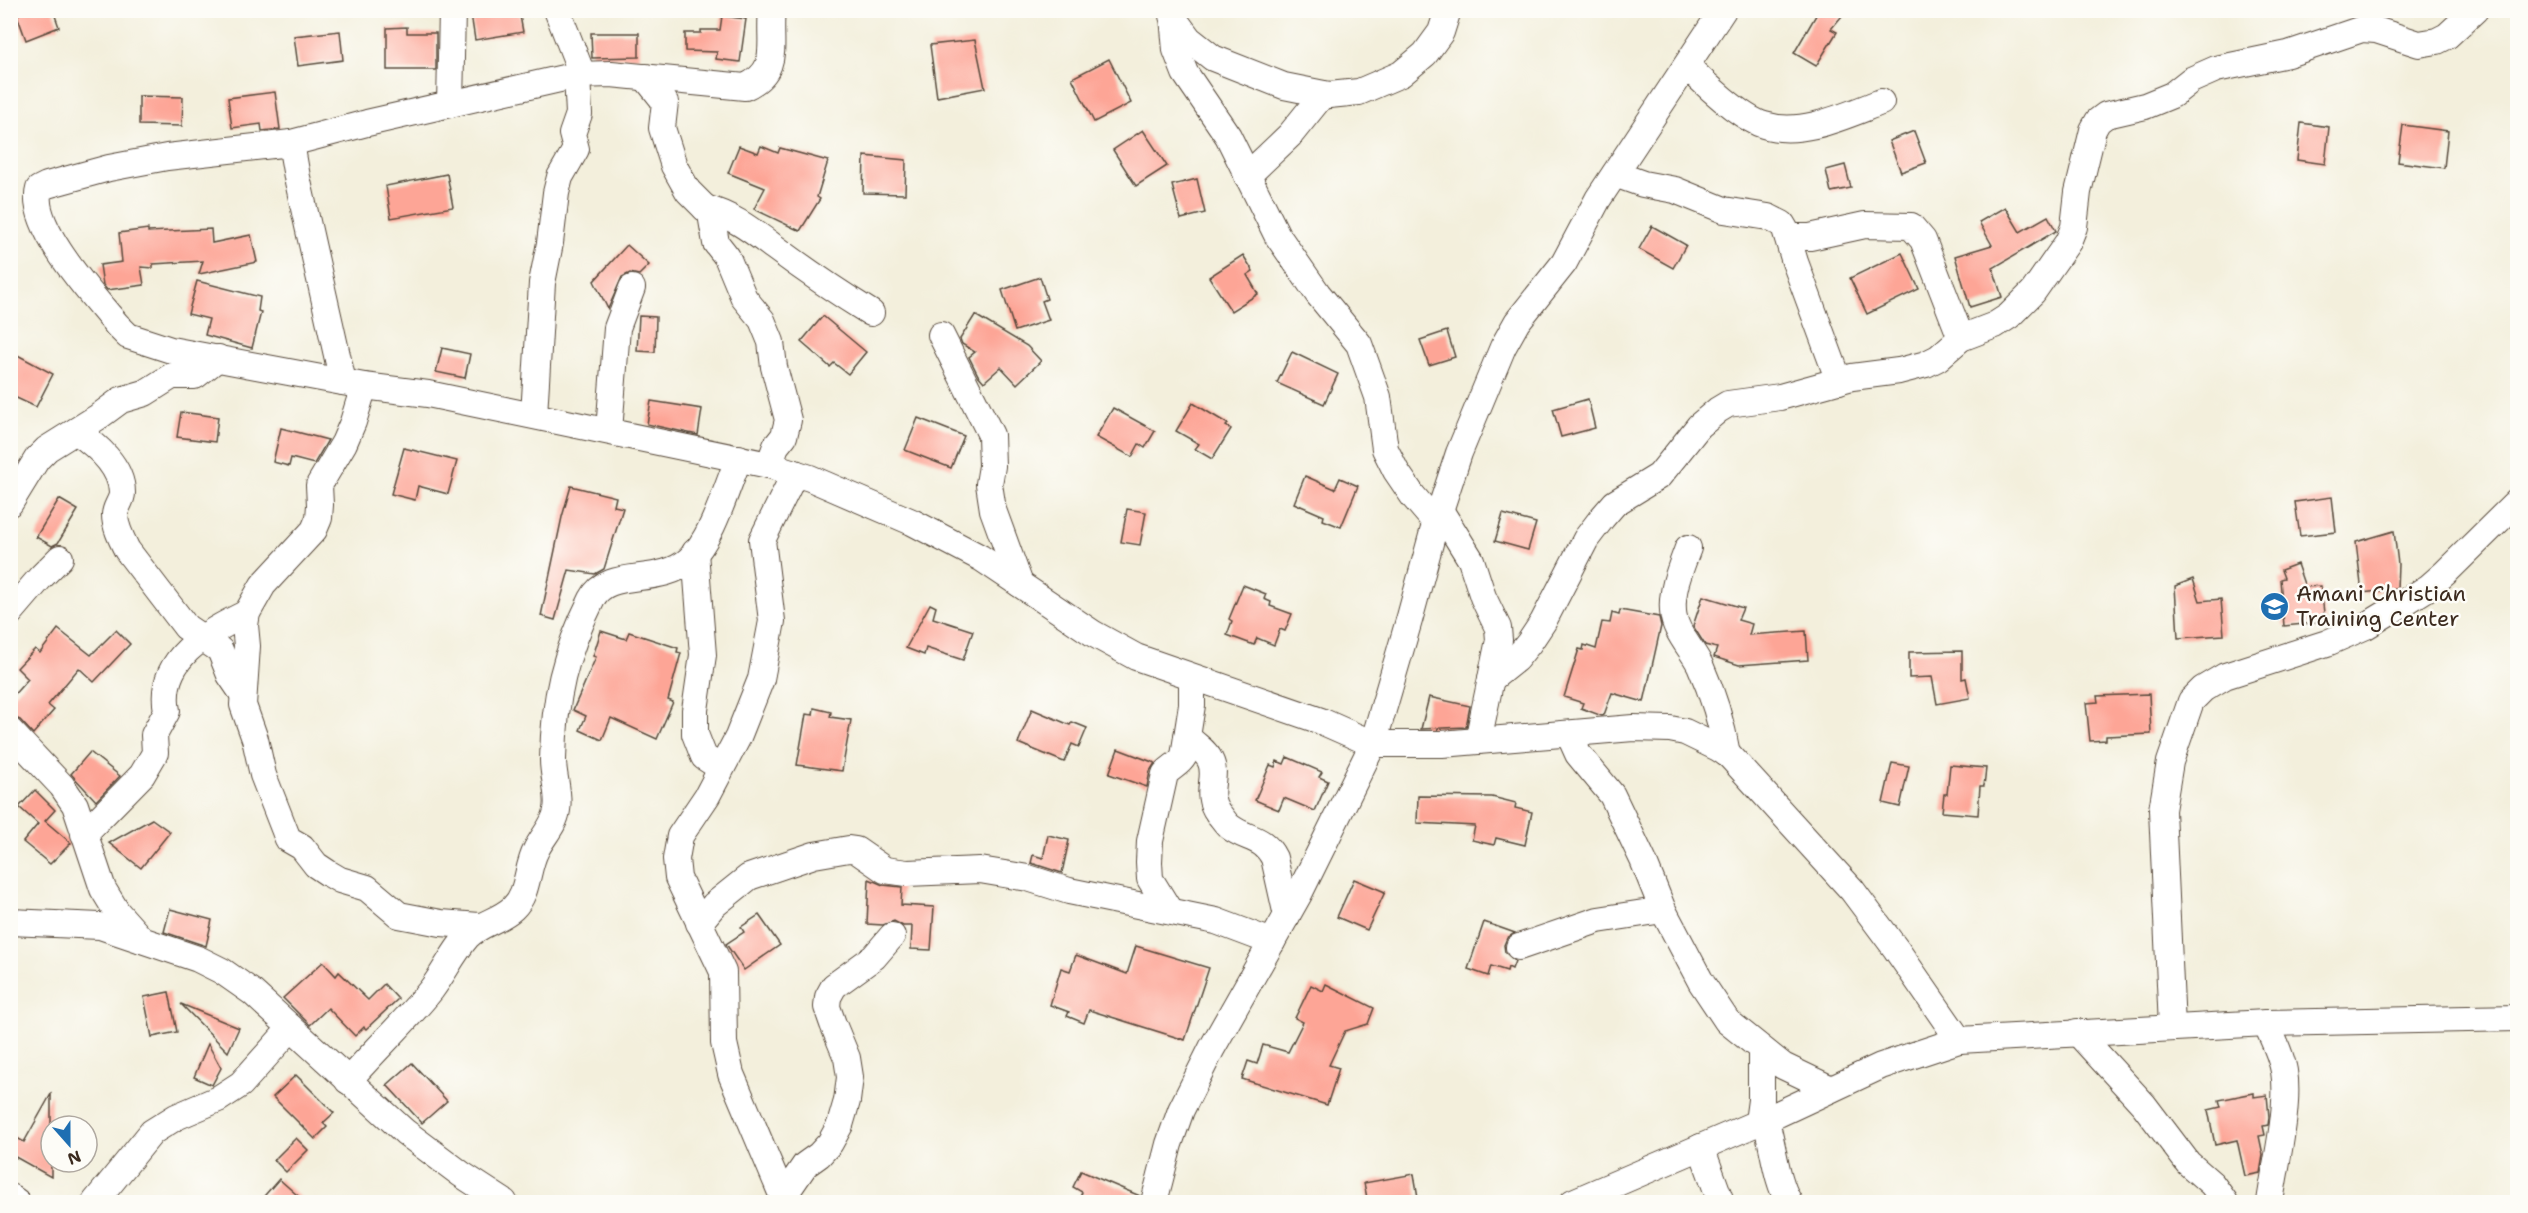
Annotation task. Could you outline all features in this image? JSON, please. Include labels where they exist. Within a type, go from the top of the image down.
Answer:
[{"type":"street","points":[[450,104],[452,10]]},
{"type":"street","points":[[534,415],[542,283],[556,193],[560,177],[576,149],[572,134],[579,114],[580,75],[557,10]]},
{"type":"street","points":[[772,10],[771,56],[767,69],[759,80],[744,87],[611,74],[580,75],[367,123],[291,143],[167,157],[109,168],[39,189],[36,197],[39,214],[54,245],[128,336],[171,350],[353,384],[428,394],[739,458],[795,473],[912,522],[981,558],[1094,634],[1136,657],[1321,721],[1372,744],[1442,744],[1633,728],[1670,729],[1685,732],[1727,754],[1852,890],[1959,1040]]},
{"type":"street","points":[[1171,14],[1189,39],[1213,58],[1284,86],[1323,94],[1359,92],[1401,74],[1425,54],[1441,32],[1448,10]]},
{"type":"street","points":[[1154,1203],[1169,1144],[1181,1110],[1212,1048],[1287,916],[1372,744],[1438,516],[1459,453],[1503,347],[1517,322],[1564,263],[1598,199],[1723,10]]},
{"type":"street","points":[[1491,679],[1516,658],[1529,643],[1543,622],[1586,539],[1602,518],[1615,503],[1659,476],[1699,426],[1728,404],[1780,397],[1839,381],[1926,364],[1938,358],[1962,338],[1995,325],[2009,316],[2033,292],[2068,242],[2074,227],[2078,192],[2093,130],[2098,121],[2106,115],[2145,106],[2216,69],[2288,54],[2362,29],[2376,30],[2419,44],[2437,41],[2447,36],[2475,10]]},
{"type":"street","points":[[1171,14],[1176,50],[1185,73],[1228,136],[1277,235],[1318,294],[1359,344],[1377,397],[1385,449],[1408,488],[1465,546],[1483,597],[1498,628],[1499,640],[1478,741]]},
{"type":"street","points":[[1687,66],[1722,98],[1763,125],[1785,128],[1803,127],[1881,102]]},
{"type":"street","points":[[645,77],[665,102],[662,128],[674,166],[688,191],[713,219],[716,243],[727,257],[744,298],[762,320],[771,342],[774,367],[788,420],[769,465]]},
{"type":"street","points":[[1247,176],[1290,135],[1323,94]]},
{"type":"street","points":[[291,143],[297,177],[353,384],[353,422],[344,443],[319,485],[319,518],[314,530],[263,585],[247,613],[244,625],[247,646],[243,705],[255,739],[263,775],[288,839],[302,847],[316,865],[340,880],[367,888],[399,915],[441,923],[479,926]]},
{"type":"street","points":[[1615,174],[1643,184],[1675,190],[1724,210],[1768,217],[1782,224],[1839,381]]},
{"type":"street","points":[[705,208],[724,213],[747,227],[831,289],[871,313]]},
{"type":"street","points":[[1788,237],[1810,237],[1865,225],[1911,226],[1923,240],[1962,338]]},
{"type":"street","points":[[609,431],[617,328],[632,288]]},
{"type":"street","points":[[941,335],[991,435],[992,466],[989,484],[993,510],[1020,584]]},
{"type":"street","points":[[10,502],[37,459],[47,449],[121,400],[145,393],[172,376],[195,376],[218,358]]},
{"type":"street","points":[[76,431],[102,451],[122,487],[122,497],[115,514],[121,537],[128,550],[186,627],[220,650],[230,675],[243,694]]},
{"type":"street","points":[[348,1081],[430,991],[467,937],[479,926],[512,909],[520,899],[534,852],[553,823],[558,809],[553,763],[558,692],[573,638],[592,598],[600,587],[612,581],[661,575],[689,560],[713,522],[739,458]]},
{"type":"street","points":[[784,1200],[731,1074],[724,1043],[723,972],[678,878],[676,859],[680,836],[707,796],[738,737],[761,679],[772,621],[762,540],[795,473]]},
{"type":"street","points":[[2172,1027],[2162,810],[2170,762],[2191,701],[2203,689],[2225,676],[2327,643],[2366,626],[2394,609],[2429,587],[2445,573],[2517,501]]},
{"type":"street","points":[[1688,548],[1680,569],[1673,613],[1680,631],[1700,664],[1727,754]]},
{"type":"street","points":[[695,552],[703,655],[695,710],[695,734],[704,757],[721,768]]},
{"type":"street","points":[[10,613],[60,558]]},
{"type":"street","points":[[84,834],[142,776],[151,762],[155,753],[154,735],[167,711],[164,700],[170,671],[179,657],[202,638],[247,613]]},
{"type":"street","points":[[1169,910],[1150,879],[1150,841],[1165,774],[1170,768],[1180,763],[1184,756],[1192,705],[1192,678]]},
{"type":"street","points":[[10,732],[62,786],[75,804],[103,889],[117,912],[142,940]]},
{"type":"street","points":[[1569,734],[1578,754],[1612,795],[1643,860],[1662,910],[1701,982],[1727,1021],[1783,1066],[1831,1089]]},
{"type":"street","points":[[1187,737],[1209,757],[1213,766],[1210,787],[1216,809],[1228,826],[1265,843],[1269,849],[1274,858],[1287,916]]},
{"type":"street","points":[[699,924],[714,905],[749,878],[773,868],[837,849],[856,850],[885,870],[907,873],[980,870],[1028,878],[1069,891],[1216,921],[1272,942]]},
{"type":"street","points":[[1520,947],[1598,920],[1662,910]]},
{"type":"street","points":[[10,922],[100,926],[198,960],[222,971],[252,992],[405,1132],[504,1203]]},
{"type":"street","points":[[784,1200],[805,1165],[830,1143],[840,1125],[847,1101],[849,1077],[847,1058],[827,1006],[828,997],[834,986],[874,957],[892,936]]},
{"type":"street","points":[[1580,1201],[1881,1066],[1959,1040],[2266,1023],[2517,1018]]},
{"type":"street","points":[[2266,1023],[2280,1054],[2285,1074],[2283,1113],[2270,1203]]},
{"type":"street","points":[[95,1203],[152,1132],[176,1117],[218,1099],[241,1083],[291,1028]]},
{"type":"street","points":[[2077,1032],[2144,1105],[2188,1164],[2212,1184],[2225,1203]]},
{"type":"street","points":[[1761,1050],[1761,1121],[1775,1152],[1781,1189],[1789,1203]]},
{"type":"street","points":[[1701,1147],[1721,1203]]},
{"type":"street","points":[[10,1197],[17,1203]]},
{"type":"building","points":[[27,10],[53,10],[59,27],[26,40],[17,15]]},
{"type":"building","points":[[490,10],[519,10],[523,32],[475,40],[471,14]]},
{"type":"building","points":[[1819,10],[1847,10],[1831,29],[1837,32],[1816,66],[1794,53]]},
{"type":"building","points":[[722,16],[746,19],[740,62],[716,59],[717,52],[685,51],[685,33],[720,30]]},
{"type":"building","points":[[407,27],[407,33],[436,33],[436,70],[387,70],[387,28]]},
{"type":"building","points":[[340,31],[343,60],[298,66],[294,36]]},
{"type":"building","points":[[591,33],[639,33],[639,57],[592,58]]},
{"type":"building","points":[[975,40],[985,88],[937,97],[930,45]]},
{"type":"building","points":[[1109,59],[1131,103],[1094,122],[1072,78]]},
{"type":"building","points":[[275,92],[280,129],[262,131],[261,124],[232,128],[228,98]]},
{"type":"building","points":[[139,96],[183,97],[182,126],[139,125]]},
{"type":"building","points":[[2301,123],[2329,127],[2325,164],[2297,160]]},
{"type":"building","points":[[2403,125],[2448,131],[2444,168],[2398,162]]},
{"type":"building","points":[[1143,130],[1167,166],[1136,186],[1113,150]]},
{"type":"building","points":[[1914,131],[1926,163],[1901,172],[1889,141]]},
{"type":"building","points":[[739,146],[758,153],[761,146],[778,153],[780,148],[828,161],[817,197],[820,199],[800,231],[754,209],[765,188],[728,173]]},
{"type":"building","points":[[864,156],[906,160],[905,194],[863,193]]},
{"type":"building","points":[[1845,165],[1851,188],[1831,192],[1826,170]]},
{"type":"building","points":[[447,174],[453,207],[391,218],[386,186]]},
{"type":"building","points":[[1197,179],[1205,213],[1181,219],[1172,185]]},
{"type":"building","points":[[2005,207],[2020,232],[2048,216],[2056,231],[1993,268],[2002,297],[1970,307],[1955,256],[1992,245],[1979,222]]},
{"type":"building","points":[[1652,226],[1686,245],[1673,268],[1639,249]]},
{"type":"building","points":[[148,229],[148,232],[211,229],[212,243],[251,235],[257,262],[199,274],[203,261],[153,264],[153,268],[141,267],[144,285],[107,290],[103,285],[100,265],[122,262],[119,233]]},
{"type":"building","points":[[627,245],[649,265],[639,275],[630,273],[622,277],[608,309],[594,281]]},
{"type":"building","points":[[1902,253],[1919,289],[1867,314],[1850,278]]},
{"type":"building","points":[[1243,255],[1253,271],[1247,275],[1258,294],[1231,311],[1209,277]]},
{"type":"building","points":[[1040,277],[1047,299],[1042,301],[1049,320],[1015,331],[1002,290]]},
{"type":"building","points":[[197,281],[260,297],[258,311],[261,312],[252,348],[205,335],[209,319],[188,314]]},
{"type":"building","points":[[975,315],[1027,346],[1041,361],[1017,384],[1001,367],[984,382],[978,375],[969,357],[975,352],[962,344],[960,339]]},
{"type":"building","points":[[639,316],[656,317],[655,352],[637,351]]},
{"type":"building","points":[[823,316],[866,352],[848,374],[834,363],[830,367],[801,342]]},
{"type":"building","points":[[1447,331],[1455,357],[1429,365],[1420,340]]},
{"type":"building","points":[[442,348],[470,354],[465,378],[436,372]]},
{"type":"building","points":[[10,351],[53,374],[36,407],[10,395]]},
{"type":"building","points":[[1292,352],[1338,374],[1324,404],[1277,383]]},
{"type":"building","points":[[1588,399],[1595,428],[1561,437],[1553,409]]},
{"type":"building","points":[[651,401],[702,409],[698,435],[647,424]]},
{"type":"building","points":[[1193,403],[1228,424],[1226,426],[1231,429],[1212,459],[1195,449],[1199,444],[1176,431]]},
{"type":"building","points":[[1113,408],[1155,431],[1145,448],[1139,444],[1132,457],[1096,437]]},
{"type":"building","points":[[181,412],[218,417],[215,442],[177,437]]},
{"type":"building","points":[[918,418],[964,436],[951,468],[905,450]]},
{"type":"building","points":[[281,428],[328,440],[314,464],[291,458],[289,466],[273,462]]},
{"type":"building","points":[[404,448],[457,461],[448,494],[418,486],[415,500],[391,494]]},
{"type":"building","points":[[1305,476],[1335,489],[1340,478],[1358,486],[1341,527],[1323,520],[1324,516],[1294,503]]},
{"type":"building","points":[[571,486],[616,497],[614,506],[623,508],[604,569],[595,574],[569,570],[555,620],[541,616]]},
{"type":"building","points":[[2332,497],[2336,532],[2300,536],[2295,502]]},
{"type":"building","points":[[59,499],[78,510],[58,543],[52,546],[36,537]]},
{"type":"building","points":[[1127,509],[1146,512],[1140,545],[1121,542]]},
{"type":"building","points":[[1503,514],[1536,523],[1528,550],[1495,541]]},
{"type":"building","points":[[2394,531],[2398,564],[2397,589],[2362,593],[2356,542]]},
{"type":"building","points":[[2297,564],[2305,587],[2321,586],[2325,622],[2284,626],[2280,579],[2284,578],[2281,570]]},
{"type":"building","points":[[2193,579],[2200,601],[2221,599],[2224,635],[2178,638],[2175,586]]},
{"type":"building","points":[[1243,585],[1266,594],[1264,599],[1271,602],[1270,606],[1292,614],[1285,631],[1280,629],[1274,645],[1257,638],[1254,645],[1227,635],[1232,621],[1229,619]]},
{"type":"building","points":[[1703,596],[1743,608],[1738,620],[1752,624],[1749,635],[1806,631],[1808,660],[1739,665],[1714,657],[1717,648],[1705,645],[1693,626]]},
{"type":"building","points":[[930,604],[936,607],[933,618],[973,631],[963,660],[926,648],[924,655],[906,648]]},
{"type":"building","points":[[1620,610],[1659,617],[1661,626],[1644,702],[1612,693],[1602,716],[1581,708],[1583,703],[1564,697],[1579,649],[1583,650],[1584,645],[1596,649],[1602,622],[1610,623],[1612,613],[1619,615]]},
{"type":"building","points":[[58,629],[91,655],[116,630],[130,644],[94,682],[79,668],[48,705],[54,710],[33,734],[20,720],[10,716],[10,699],[28,679],[17,668],[35,649],[40,653]]},
{"type":"building","points":[[601,631],[626,639],[629,632],[678,648],[677,652],[681,653],[668,700],[673,702],[657,739],[611,718],[602,740],[580,730],[586,716],[573,710],[596,657],[593,656]]},
{"type":"building","points":[[1962,651],[1962,679],[1966,678],[1970,698],[1937,704],[1932,677],[1909,678],[1909,652]]},
{"type":"building","points":[[2149,694],[2151,734],[2106,736],[2106,740],[2090,741],[2086,703],[2098,702],[2097,696]]},
{"type":"building","points":[[1429,697],[1470,706],[1466,727],[1421,729]]},
{"type":"building","points":[[814,708],[831,712],[830,717],[851,720],[842,771],[797,765],[806,714],[813,715]]},
{"type":"building","points":[[1032,709],[1070,725],[1072,722],[1087,728],[1079,747],[1072,744],[1064,762],[1018,743]]},
{"type":"building","points":[[1118,749],[1155,763],[1150,771],[1147,787],[1109,774]]},
{"type":"building","points":[[90,752],[120,776],[96,801],[71,774]]},
{"type":"building","points":[[1287,757],[1322,772],[1319,777],[1328,781],[1315,811],[1284,798],[1279,810],[1255,800],[1270,765],[1275,767],[1277,761],[1284,764]]},
{"type":"building","points":[[1892,763],[1909,766],[1900,807],[1883,803]]},
{"type":"building","points":[[1950,765],[1986,768],[1984,786],[1980,786],[1978,815],[1942,812],[1944,794],[1947,794]]},
{"type":"building","points":[[35,790],[55,810],[45,821],[71,843],[50,864],[23,842],[38,824],[19,807]]},
{"type":"building","points":[[1418,796],[1492,797],[1516,803],[1515,808],[1532,812],[1525,845],[1496,838],[1494,845],[1472,840],[1475,826],[1417,823]]},
{"type":"building","points":[[152,819],[170,832],[141,868],[109,843]]},
{"type":"building","points":[[1048,835],[1069,840],[1062,873],[1031,863],[1033,855],[1043,858]]},
{"type":"building","points":[[869,879],[883,885],[902,887],[901,905],[934,907],[931,950],[911,949],[912,926],[903,926],[894,921],[883,925],[867,924]]},
{"type":"building","points":[[1354,879],[1385,892],[1367,930],[1337,917]]},
{"type":"building","points":[[170,909],[212,920],[206,946],[164,932]]},
{"type":"building","points":[[759,915],[780,945],[744,970],[726,944],[744,932],[741,927]]},
{"type":"building","points":[[1484,922],[1515,933],[1507,938],[1504,945],[1505,952],[1515,961],[1512,969],[1508,967],[1507,971],[1491,966],[1488,976],[1468,969]]},
{"type":"building","points":[[1136,946],[1209,968],[1185,1040],[1089,1010],[1084,1023],[1067,1016],[1069,1012],[1050,1005],[1061,968],[1070,971],[1076,955],[1127,974]]},
{"type":"building","points":[[323,962],[336,976],[339,972],[368,1000],[384,984],[398,999],[366,1029],[364,1027],[355,1036],[328,1008],[310,1025],[283,998]]},
{"type":"building","points":[[1326,984],[1374,1008],[1368,1024],[1345,1031],[1329,1065],[1339,1068],[1327,1105],[1242,1079],[1248,1061],[1257,1064],[1263,1045],[1288,1052],[1303,1022],[1295,1018],[1311,985],[1323,991]]},
{"type":"building","points":[[169,992],[177,1032],[152,1037],[144,997]]},
{"type":"building","points":[[181,1004],[239,1028],[228,1052]]},
{"type":"building","points":[[208,1044],[221,1068],[212,1085],[194,1077]]},
{"type":"building","points":[[412,1063],[447,1101],[422,1123],[387,1085]]},
{"type":"building","points":[[296,1075],[334,1113],[323,1123],[327,1127],[315,1139],[273,1097]]},
{"type":"building","points":[[2254,1093],[2254,1097],[2267,1095],[2269,1117],[2268,1125],[2263,1126],[2265,1135],[2259,1136],[2263,1155],[2260,1173],[2245,1176],[2237,1140],[2215,1145],[2208,1110],[2221,1107],[2219,1100]]},
{"type":"building","points":[[51,1094],[51,1114],[40,1114]]},
{"type":"building","points":[[39,1115],[39,1170],[10,1154],[10,1134],[24,1142]]},
{"type":"building","points":[[296,1138],[308,1150],[286,1172],[274,1160]]},
{"type":"building","points":[[1081,1171],[1140,1196],[1139,1203],[1078,1203],[1082,1192],[1073,1187]]},
{"type":"building","points":[[1414,1174],[1419,1203],[1368,1203],[1364,1183]]},
{"type":"building","points":[[279,1179],[306,1203],[258,1203]]},
{"type":"place","name":"Amani Christian Training Center","points":[[2275,606]]}]
